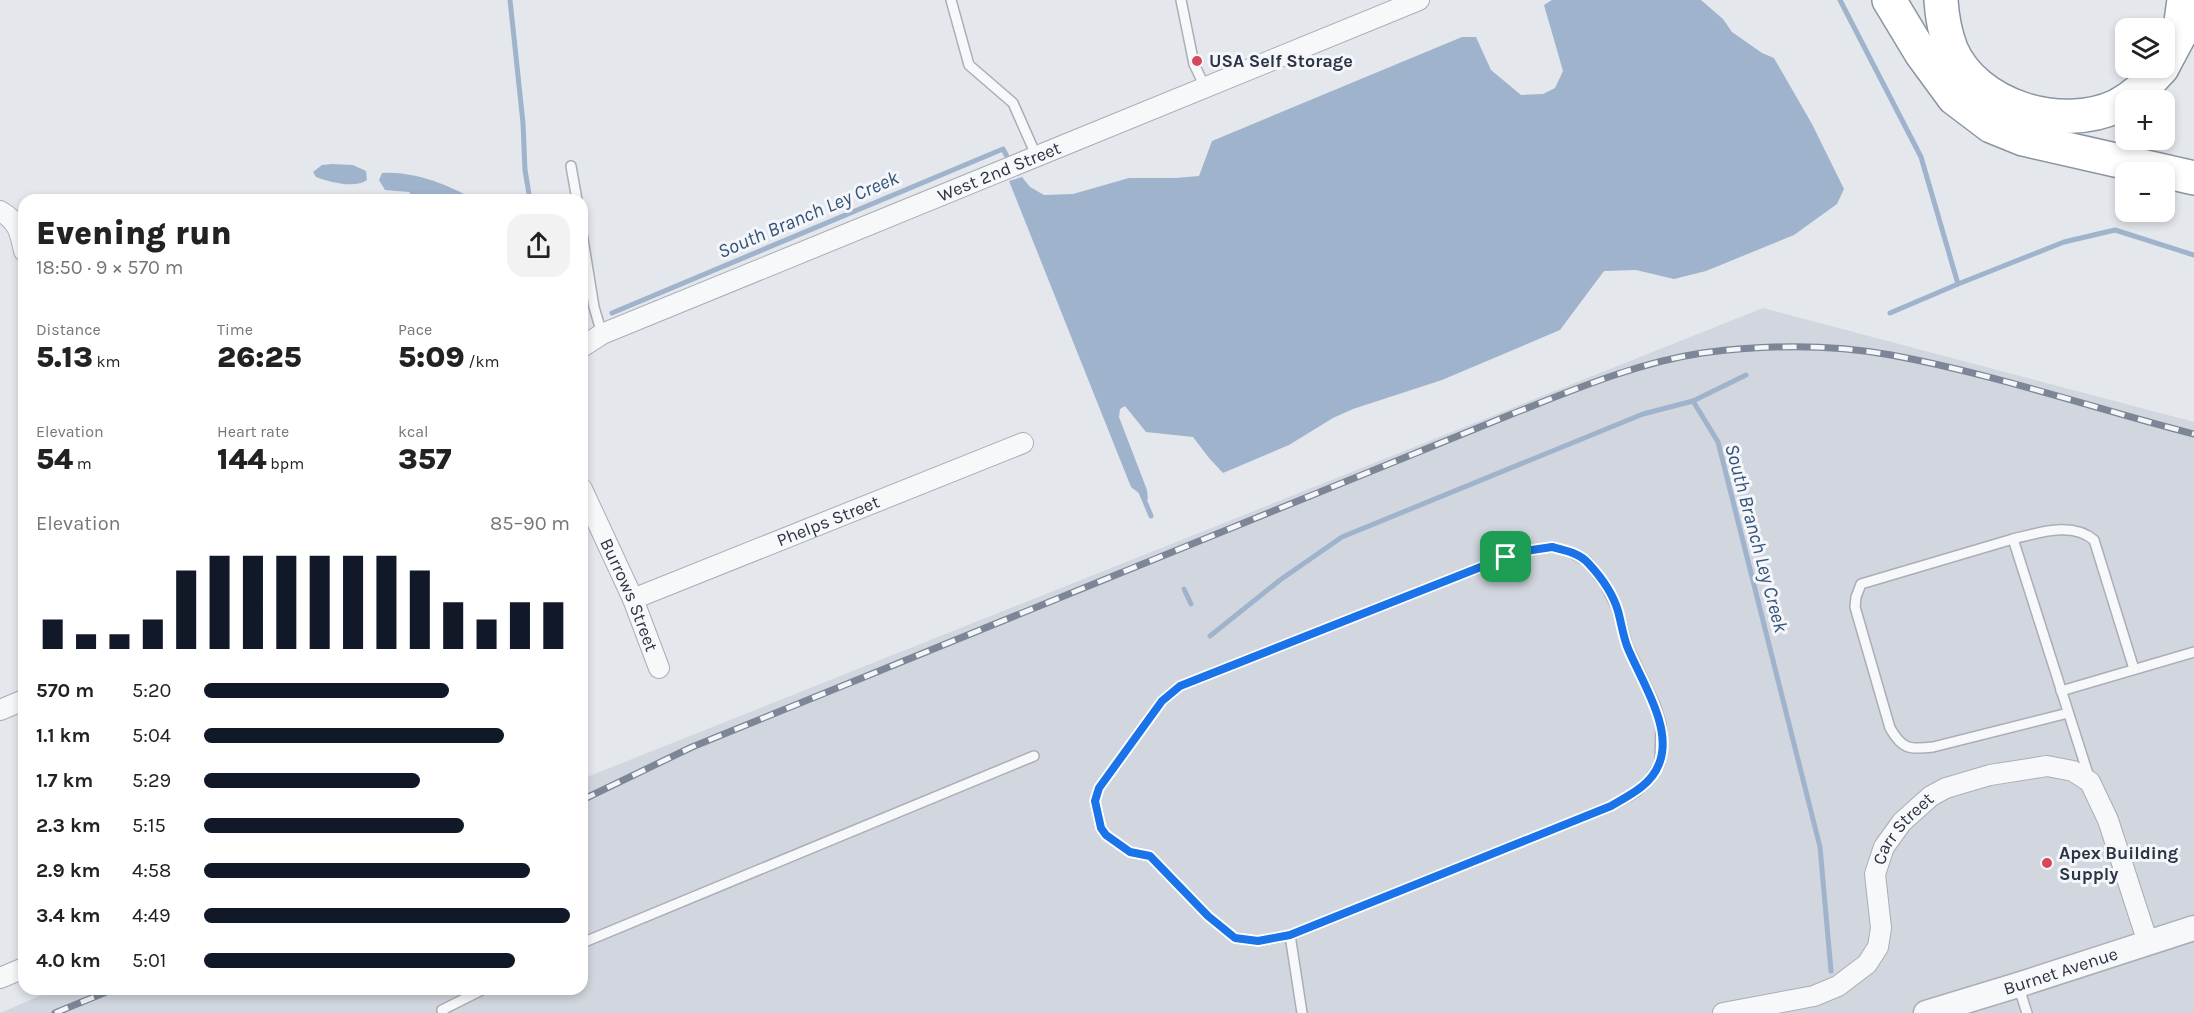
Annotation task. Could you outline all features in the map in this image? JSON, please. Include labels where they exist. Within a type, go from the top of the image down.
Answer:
[{"type":"highway","points":[[1889,0],[1921,53],[1954,98],[1991,126],[2023,139],[2194,178]]},
{"type":"highway","points":[[1941,0],[1942,23],[1952,51],[1965,71],[1991,95],[2019,108],[2053,117],[2086,115],[2116,106],[2153,78]]},
{"type":"highway","points":[[2175,43],[2179,36],[2184,0]]},
{"type":"street","name":"West 2nd Street","points":[[588,343],[602,334],[1419,0]]},
{"type":"street","points":[[4,213],[18,228]]},
{"type":"street","name":"Phelps Street","points":[[633,599],[1023,443]]},
{"type":"street","name":"Burrows Street","points":[[588,502],[633,599],[659,668]]},
{"type":"street","points":[[0,710],[18,702]]},
{"type":"street","name":"Carr Street","points":[[1723,1013],[1814,996],[1838,986],[1867,964],[1878,947],[1881,928],[1875,874],[1884,847],[1902,822],[1931,796],[1946,788],[2001,773],[2047,766],[2067,769],[2090,782]]},
{"type":"street","points":[[2090,782],[2108,820],[2148,943]]},
{"type":"street","name":"Burnet Avenue","points":[[1926,1013],[2194,928]]},
{"type":"street","points":[[0,978],[18,970]]},
{"type":"lane","points":[[951,0],[969,65],[1013,103],[1036,155]]},
{"type":"lane","points":[[1181,0],[1194,64],[1205,87]]},
{"type":"lane","points":[[571,166],[576,194]]},
{"type":"lane","points":[[588,270],[594,307],[602,334]]},
{"type":"lane","points":[[2068,713],[1933,747],[1908,748],[1897,741],[1890,728],[1855,606],[1861,584],[2013,539],[2058,530],[2076,530],[2094,540],[2134,669]]},
{"type":"lane","points":[[2013,539],[2090,782]]},
{"type":"lane","points":[[1552,547],[1570,552],[1587,561],[1605,584],[1617,608],[1627,645],[1655,705],[1661,724],[1660,763],[1650,779],[1636,792],[1611,806],[1290,935],[1258,941],[1235,938],[1208,916],[1150,856],[1130,852],[1101,828],[1095,801],[1099,788],[1162,701],[1180,686],[1506,557],[1552,547]]},
{"type":"lane","points":[[2061,691],[2194,652]]},
{"type":"lane","points":[[588,941],[1034,756]]},
{"type":"lane","points":[[1290,935],[1302,1013]]},
{"type":"lane","points":[[2018,985],[2027,1013]]},
{"type":"lane","points":[[443,1013],[442,1010],[472,995]]},
{"type":"shaded area","points":[[1763,308],[2194,422],[2194,1013],[0,1013],[42,995],[588,995],[588,777]]},
{"type":"water","points":[[1552,0],[1701,0],[1723,19],[1732,32],[1762,53],[1774,58],[1812,124],[1844,189],[1837,204],[1794,235],[1706,271],[1674,279],[1636,270],[1604,271],[1560,330],[1442,380],[1353,409],[1333,418],[1289,445],[1223,473],[1193,437],[1146,432],[1125,406],[1120,409],[1119,417],[1147,490],[1148,500],[1131,487],[1009,181],[1022,177],[1030,187],[1044,195],[1073,194],[1129,178],[1199,176],[1212,141],[1462,37],[1476,37],[1491,70],[1521,95],[1543,94],[1555,88],[1563,71],[1544,5]]},
{"type":"water","points":[[322,165],[353,165],[366,171],[367,180],[356,184],[342,184],[316,177],[313,172]]},
{"type":"water","points":[[382,173],[406,174],[418,176],[463,194],[411,194],[385,190],[379,180]]},
{"type":"waterway","name":"South Branch Ley Creek","points":[[510,0],[529,194]]},
{"type":"waterway","points":[[1840,0],[1921,157],[1958,284]]},
{"type":"waterway","name":"South Branch Ley Creek","points":[[612,313],[1003,149],[1010,162]]},
{"type":"waterway","points":[[1890,313],[2064,242],[2115,230],[2194,255]]},
{"type":"waterway","points":[[1693,401],[1746,375]]},
{"type":"waterway","name":"South Branch Ley Creek","points":[[1210,636],[1280,580],[1342,537],[1643,414],[1693,401],[1718,442],[1820,847],[1831,971]]},
{"type":"waterway","name":"South Branch Ley Creek","points":[[1141,492],[1151,516]]},
{"type":"waterway","name":"South Branch Ley Creek","points":[[1184,589],[1191,604]]},
{"type":"railway","points":[[588,797],[692,747],[1512,414],[1605,378],[1653,363],[1702,353],[1773,347],[1820,347],[1868,351],[1968,372],[2194,434]]},
{"type":"railway","points":[[55,1013],[99,995]]},
{"type":"place","name":"USA Self Storage","points":[[1197,61]]},
{"type":"place","name":"Apex Building Supply","points":[[2047,863]]},
{"type":"route","points":[[1552,547],[1570,552],[1587,561],[1605,584],[1617,608],[1627,645],[1655,705],[1661,724],[1660,763],[1650,779],[1636,792],[1611,806],[1290,935],[1258,941],[1235,938],[1208,916],[1150,856],[1130,852],[1106,835],[1101,828],[1095,801],[1099,788],[1162,701],[1180,686],[1506,557],[1552,547]]}]
